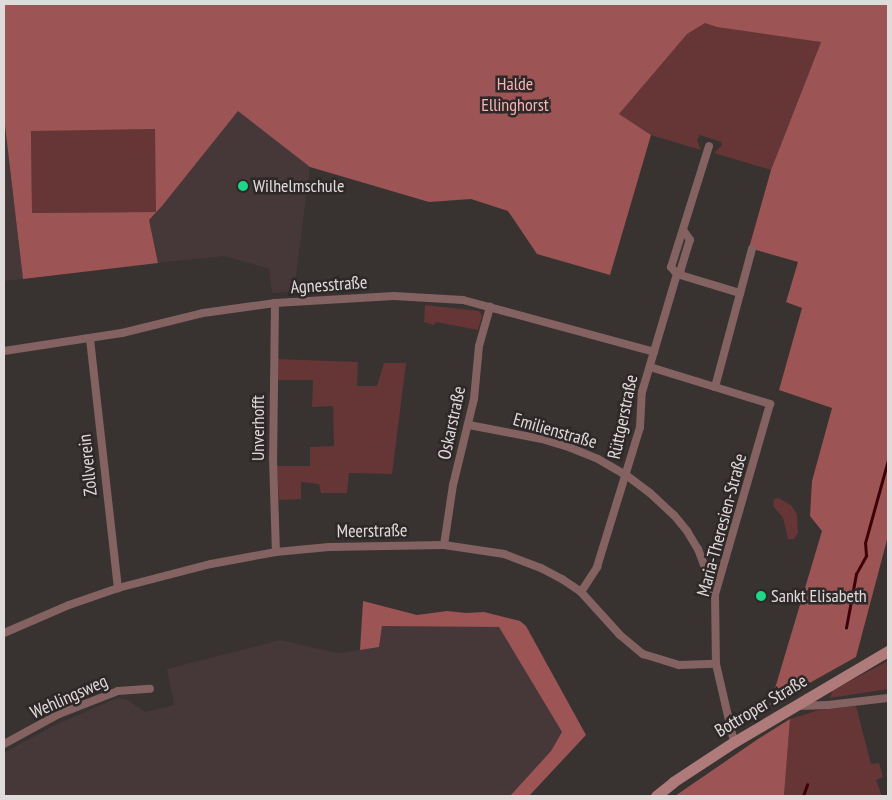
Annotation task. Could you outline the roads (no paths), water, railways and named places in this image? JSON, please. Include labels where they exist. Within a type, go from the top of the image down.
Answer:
[{"type":"main road","name":"Bottroper Straße","points":[[656,796],[673,782],[734,742],[888,651]]},
{"type":"street","name":"Rüttgerstraße","points":[[581,592],[597,567],[640,427],[642,392],[677,274],[671,267],[680,235],[684,232],[709,146]]},
{"type":"street","points":[[714,387],[752,249]]},
{"type":"street","points":[[677,274],[740,292]]},
{"type":"street","name":"Agnesstraße","points":[[4,351],[90,339],[203,313],[274,303],[394,296],[462,300],[654,352]]},
{"type":"street","name":"Unverhofft","points":[[274,303],[273,458],[276,552]]},
{"type":"street","name":"Oskarstraße","points":[[444,545],[453,485],[468,425],[479,346],[490,307]]},
{"type":"street","name":"Zollverein","points":[[90,339],[118,588]]},
{"type":"street","name":"Maria-Theresien-Straße","points":[[650,367],[770,404],[715,594],[716,664],[734,742]]},
{"type":"street","name":"Emilienstraße","points":[[468,425],[571,448],[598,459],[626,475],[656,498],[687,531],[698,549],[715,594]]},
{"type":"street","name":"Meerstraße","points":[[4,633],[69,605],[118,588],[211,564],[276,552],[329,547],[444,545],[504,554],[541,568],[581,592],[620,635],[643,654],[679,665],[716,664]]},
{"type":"street","name":"Wehlingsweg","points":[[4,744],[59,714],[118,691],[150,689]]},
{"type":"street","points":[[793,706],[828,705],[888,698]]},
{"type":"waterway","points":[[846,628],[856,574],[866,556],[865,543],[888,460]]},
{"type":"waterway","points":[[803,796],[807,785]]},
{"type":"place","name":"Wilhelmschule","points":[[243,186]]},
{"type":"place","name":"Sankt Elisabeth","points":[[761,596]]},
{"type":"park label","name":"Halde Ellinghorst","points":[[515,95]]}]
